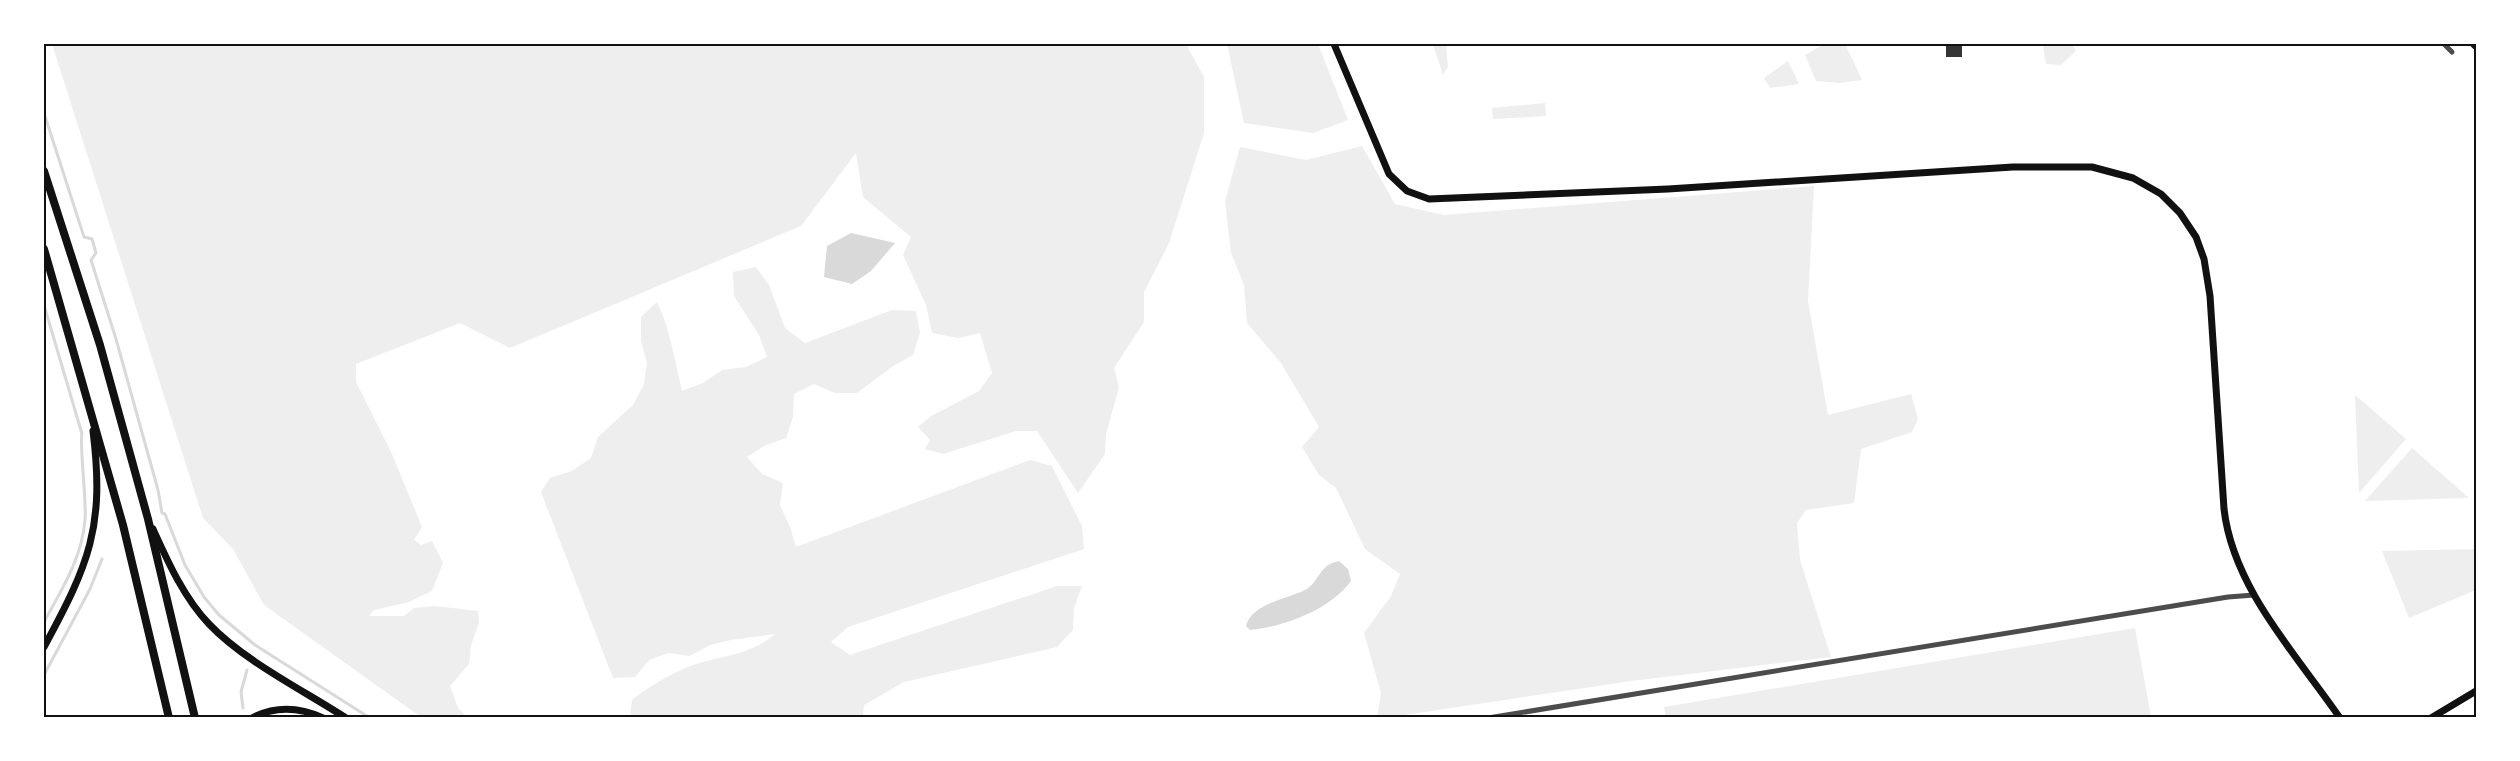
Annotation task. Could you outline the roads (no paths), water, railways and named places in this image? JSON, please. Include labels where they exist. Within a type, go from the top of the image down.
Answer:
[{"type":"highway","points":[[44,171],[100,345],[144,506],[195,717]]},
{"type":"highway","points":[[44,249],[123,525],[169,717]]},
{"type":"main road","points":[[1334,44],[1389,174],[1407,191],[1429,199],[2069,167],[2092,167],[2114,171],[2147,185],[2161,194],[2180,213],[2196,237],[2204,259],[2210,296],[2226,528],[2254,595],[2340,717]]},
{"type":"main road","points":[[44,647],[77,584],[93,540],[98,471],[88,399]]},
{"type":"main road","points":[[144,506],[177,578],[209,624],[248,656],[346,717]]},
{"type":"main road","points":[[2431,717],[2476,691]]},
{"type":"main road","points":[[252,717],[279,709],[301,710],[323,717]]},
{"type":"street","points":[[2444,44],[2452,52]]},
{"type":"street","points":[[1488,717],[2210,600],[2254,595]]},
{"type":"waterway","points":[[44,113],[84,237],[92,239],[96,253],[91,260],[116,339],[158,490],[162,513],[165,514],[185,565],[204,597],[219,615],[255,645],[370,718]]},
{"type":"waterway","points":[[44,305],[82,434],[85,512],[80,547],[64,585],[44,622]]},
{"type":"waterway","points":[[44,675],[90,589],[102,559]]},
{"type":"waterway","points":[[243,708],[241,692],[247,670]]}]
